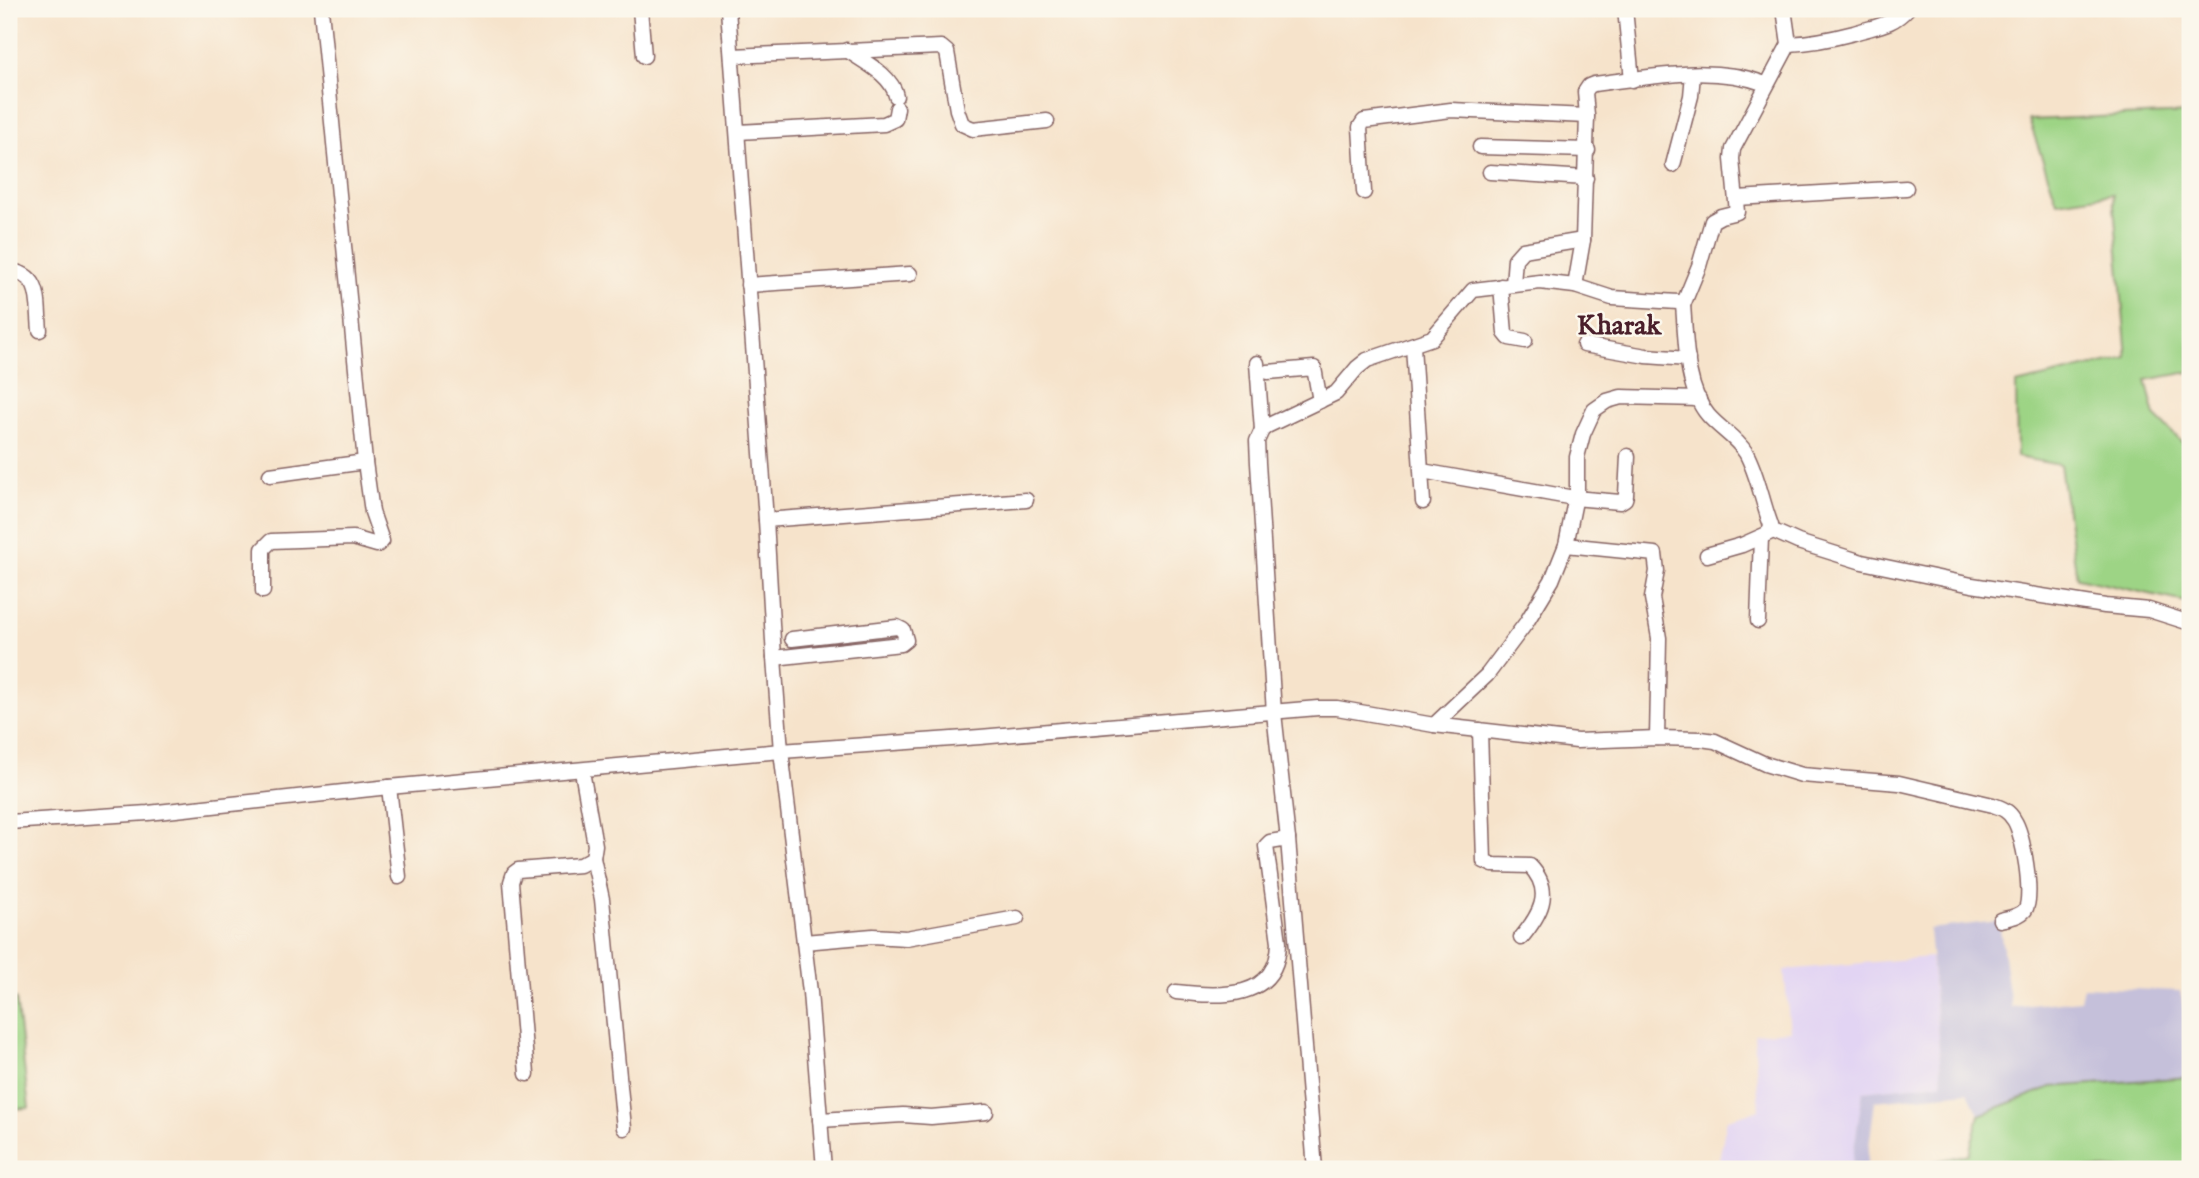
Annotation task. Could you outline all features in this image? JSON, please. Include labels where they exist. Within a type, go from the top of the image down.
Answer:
[{"type":"street","points":[[263,591],[263,549],[271,541],[353,538],[375,545],[382,542],[372,512],[365,461],[321,9]]},
{"type":"street","points":[[640,9],[644,57]]},
{"type":"street","points":[[728,9],[781,751],[804,942],[824,1169]]},
{"type":"street","points":[[1625,9],[1632,79]]},
{"type":"street","points":[[1758,621],[1766,533],[1748,457],[1739,443],[1709,416],[1699,400],[1688,359],[1683,305],[1699,266],[1710,225],[1717,217],[1736,213],[1733,149],[1789,44],[1784,9]]},
{"type":"street","points":[[1789,44],[1817,43],[1878,28],[1908,9]]},
{"type":"street","points":[[732,56],[941,47],[947,52],[962,124],[973,129],[1047,121]]},
{"type":"street","points":[[738,132],[884,124],[895,118],[896,102],[888,80],[847,50]]},
{"type":"street","points":[[1673,165],[1691,96],[1693,74]]},
{"type":"street","points":[[1575,286],[1583,240],[1588,150],[1585,92],[1589,86],[1693,74],[1736,75],[1766,84]]},
{"type":"street","points":[[1364,192],[1360,127],[1364,121],[1451,110],[1587,116]]},
{"type":"street","points":[[1480,148],[1588,150]]},
{"type":"street","points":[[1490,172],[1586,178]]},
{"type":"street","points":[[1737,198],[1906,188]]},
{"type":"street","points":[[1525,341],[1508,338],[1505,332],[1507,285],[1515,260],[1523,250],[1583,240]]},
{"type":"street","points":[[9,271],[25,274],[32,279],[36,289],[40,330]]},
{"type":"street","points":[[747,285],[910,274]]},
{"type":"street","points":[[1262,430],[1340,390],[1353,372],[1367,360],[1428,341],[1439,332],[1470,292],[1539,282],[1575,286],[1604,297],[1672,300],[1683,305]]},
{"type":"street","points":[[1584,345],[1646,356],[1688,359]]},
{"type":"street","points":[[1413,346],[1423,502]]},
{"type":"street","points":[[1315,1169],[1288,839],[1274,713],[1257,440],[1262,430],[1262,368],[1314,368],[1321,401]]},
{"type":"street","points":[[1434,725],[1492,669],[1545,593],[1566,545],[1578,479],[1577,457],[1587,425],[1596,408],[1621,397],[1699,400]]},
{"type":"street","points":[[1422,471],[1574,498],[1623,501],[1626,495],[1628,456]]},
{"type":"street","points":[[270,475],[365,461]]},
{"type":"street","points":[[766,520],[1026,500]]},
{"type":"street","points":[[1707,555],[1766,533],[1863,562],[1972,585],[2105,606],[2149,610],[2190,623]]},
{"type":"street","points":[[1566,545],[1655,554],[1657,571],[1652,598],[1659,638],[1657,738]]},
{"type":"street","points":[[774,658],[901,644],[906,640],[903,630],[897,627],[792,639]]},
{"type":"street","points":[[9,822],[148,813],[781,751],[1337,708],[1434,725],[1577,741],[1657,738],[1715,741],[1787,772],[1816,777],[1899,783],[2004,808],[2020,832],[2028,884],[2024,911],[2000,920]]},
{"type":"street","points":[[1480,730],[1484,861],[1530,866],[1541,889],[1543,905],[1537,918],[1521,938]]},
{"type":"street","points":[[582,771],[594,845],[593,858],[602,899],[624,1128]]},
{"type":"street","points":[[389,788],[399,877]]},
{"type":"street","points":[[1176,992],[1207,996],[1241,992],[1261,984],[1272,974],[1279,955],[1279,942],[1267,843],[1288,839]]},
{"type":"street","points":[[527,1074],[512,876],[518,870],[580,865],[593,858]]},
{"type":"street","points":[[804,942],[873,936],[906,938],[1017,918]]},
{"type":"street","points":[[820,1120],[896,1115],[931,1117],[986,1112]]},
{"type":"shaded area","points":[[1999,921],[2011,1007],[2080,1000],[2083,987],[2180,991],[2190,1028],[2190,1077],[2051,1087],[1979,1115],[1968,1092],[1875,1101],[1866,1169],[1851,1169],[1863,1091],[1942,1083],[1929,929]]},
{"type":"shaded area","points":[[1931,957],[1942,1083],[1863,1091],[1851,1169],[1717,1169],[1727,1119],[1759,1110],[1754,1034],[1790,1031],[1784,970]]},
{"type":"green space","points":[[2190,113],[2190,372],[2146,380],[2155,416],[2190,450],[2190,603],[2077,578],[2060,465],[2017,457],[2016,384],[2127,358],[2113,194],[2057,202],[2029,120]]},
{"type":"green space","points":[[16,999],[29,1108],[9,1109],[9,1000]]},
{"type":"green space","points":[[2190,1077],[2190,1169],[1902,1169],[1969,1154],[1979,1115],[2051,1087]]},
{"type":"district","name":"Kharak","points":[[1619,326]]}]
